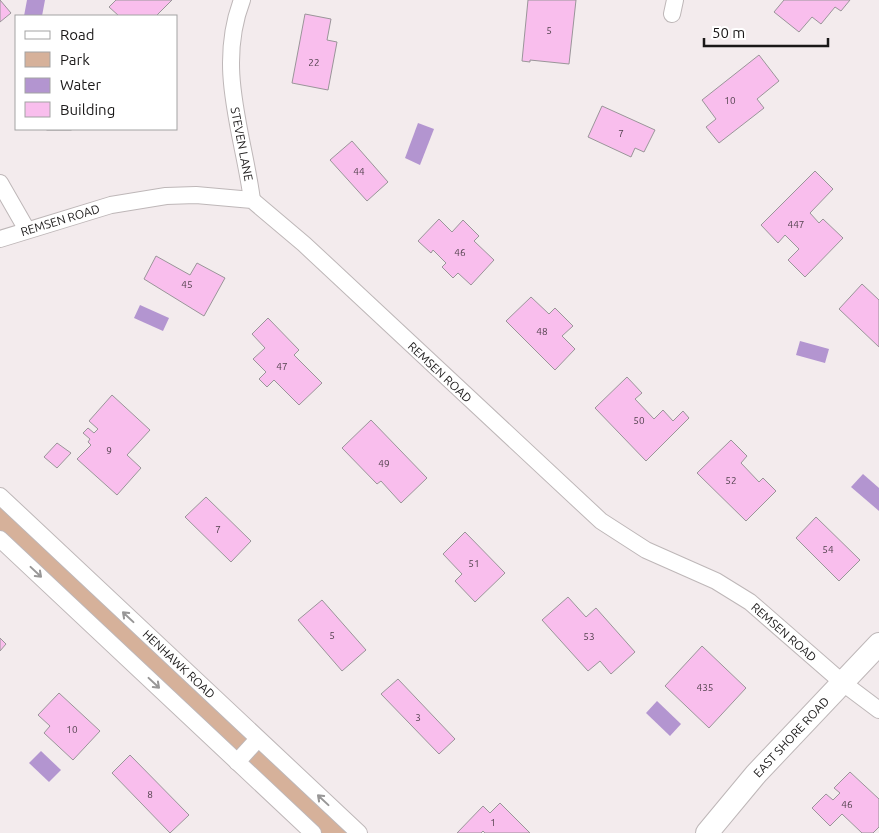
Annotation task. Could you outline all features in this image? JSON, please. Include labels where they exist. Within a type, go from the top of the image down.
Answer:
[{"type":"main road","name":"EAST SHORE ROAD","points":[[707,833],[756,774],[879,644]]},
{"type":"street","name":"STEVEN LANE","points":[[242,0],[236,17],[230,74],[235,117],[246,156],[252,200]]},
{"type":"street","points":[[0,183],[27,230]]},
{"type":"street","name":"REMSEN ROAD","points":[[0,239],[111,205],[166,196],[196,195],[252,200],[311,251],[602,521],[646,550],[716,581],[750,602],[843,682],[879,710]]},
{"type":"street","name":"HENHAWK ROAD","points":[[0,496],[359,833]]},
{"type":"street","points":[[0,539],[313,833]]},
{"type":"street","points":[[237,762],[258,739]]},
{"type":"green space","points":[[0,496],[359,833],[313,833],[0,539]]},
{"type":"water","points":[[27,0],[45,0],[42,15],[24,15]]},
{"type":"water","points":[[418,123],[434,129],[420,165],[405,158]]},
{"type":"water","points":[[140,305],[169,318],[163,331],[134,318]]},
{"type":"water","points":[[800,341],[829,349],[825,363],[796,355]]},
{"type":"water","points":[[863,474],[879,488],[879,511],[851,487]]},
{"type":"water","points":[[657,701],[681,724],[670,736],[646,713]]},
{"type":"water","points":[[41,751],[61,770],[49,782],[29,763]]},
{"type":"building","points":[[0,0],[11,13],[0,22]]},
{"type":"building","points":[[116,0],[172,0],[157,15],[118,15],[109,7]]},
{"type":"building","points":[[528,0],[576,0],[569,64],[530,60],[530,62],[522,61]]},
{"type":"building","points":[[784,0],[850,0],[841,11],[835,7],[821,24],[812,17],[799,32],[774,12]]},
{"type":"building","points":[[305,14],[331,19],[327,40],[337,42],[328,90],[292,83]]},
{"type":"building","points":[[759,55],[779,81],[757,99],[764,108],[719,143],[706,127],[716,119],[702,100]]},
{"type":"building","points":[[602,106],[655,130],[644,152],[635,148],[631,157],[588,137]]},
{"type":"building","points":[[352,141],[388,182],[367,201],[330,160]]},
{"type":"building","points":[[815,171],[833,189],[810,213],[819,223],[823,219],[843,238],[805,277],[788,260],[799,249],[785,235],[778,243],[761,225]]},
{"type":"building","points":[[439,219],[452,232],[463,220],[479,236],[474,241],[494,260],[471,285],[458,273],[453,278],[442,267],[446,263],[433,250],[431,253],[418,241]]},
{"type":"building","points":[[156,256],[190,275],[197,263],[225,278],[204,316],[144,279]]},
{"type":"building","points":[[862,284],[879,300],[879,347],[839,309]]},
{"type":"building","points":[[531,297],[549,314],[555,308],[573,326],[562,336],[575,349],[555,370],[506,321]]},
{"type":"building","points":[[268,318],[299,350],[294,355],[322,383],[299,405],[274,380],[267,387],[259,379],[266,372],[253,359],[265,348],[252,334]]},
{"type":"building","points":[[627,377],[642,393],[635,399],[654,419],[663,410],[673,421],[683,411],[689,418],[646,461],[595,408]]},
{"type":"building","points":[[112,395],[150,430],[127,455],[141,468],[117,495],[77,459],[91,445],[88,442],[90,439],[83,433],[88,428],[94,433],[98,429],[89,421]]},
{"type":"building","points":[[371,420],[427,478],[401,503],[381,481],[377,484],[342,448]]},
{"type":"building","points":[[731,440],[747,456],[741,463],[759,482],[763,478],[776,491],[746,521],[697,473]]},
{"type":"building","points":[[57,443],[71,453],[57,468],[44,457]]},
{"type":"building","points":[[206,497],[251,541],[231,562],[185,517]]},
{"type":"building","points":[[816,517],[860,560],[839,581],[796,538]]},
{"type":"building","points":[[465,532],[505,573],[475,602],[455,581],[462,574],[443,554]]},
{"type":"building","points":[[568,597],[586,617],[596,608],[635,652],[611,674],[600,661],[588,671],[542,620]]},
{"type":"building","points":[[322,600],[366,650],[342,671],[298,620]]},
{"type":"building","points":[[0,638],[6,644],[0,651]]},
{"type":"building","points":[[702,646],[746,688],[709,728],[665,686]]},
{"type":"building","points":[[398,679],[455,739],[439,754],[381,694]]},
{"type":"building","points":[[59,693],[100,731],[73,760],[44,733],[50,726],[38,715]]},
{"type":"building","points":[[130,755],[189,815],[170,833],[112,773]]},
{"type":"building","points":[[850,772],[879,799],[879,827],[873,833],[862,833],[842,814],[830,826],[812,808],[826,794],[833,800],[840,793],[834,788]]},
{"type":"building","points":[[500,803],[530,833],[485,833],[483,831],[481,833],[457,833],[483,806],[490,813]]}]
